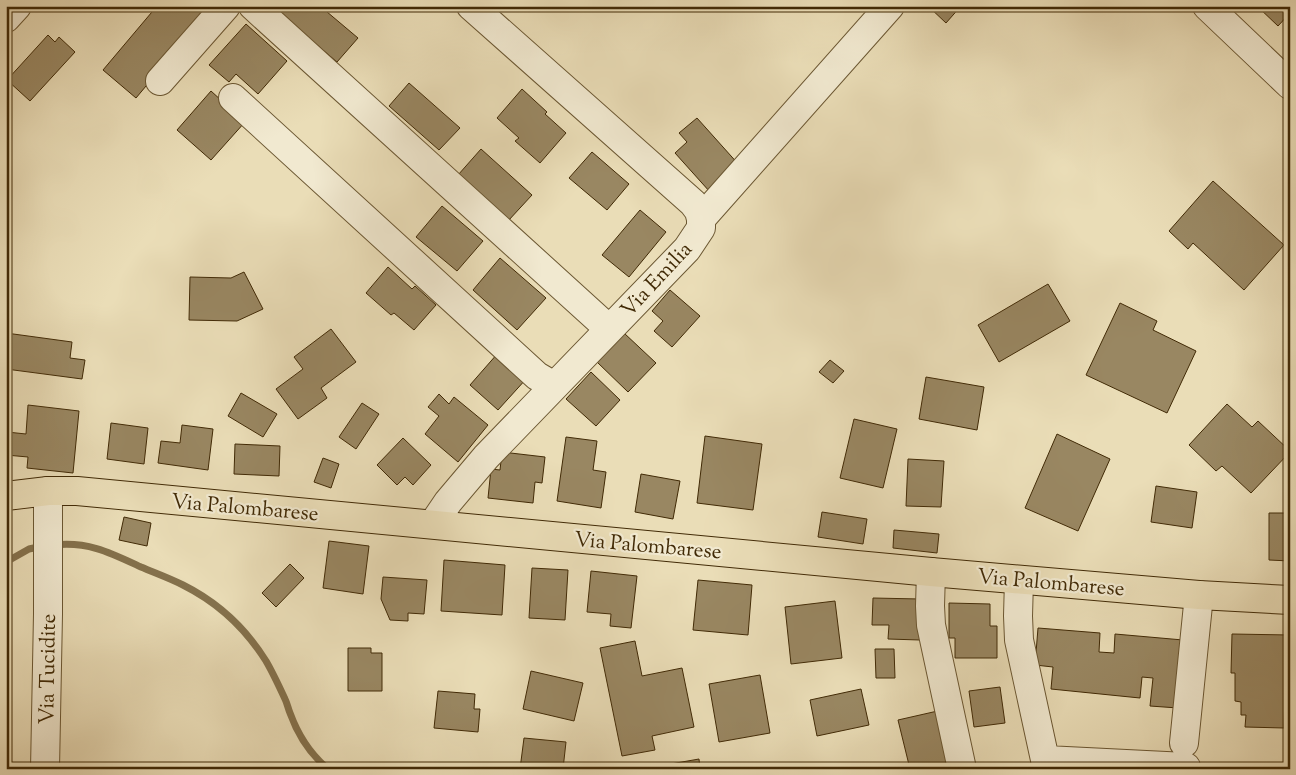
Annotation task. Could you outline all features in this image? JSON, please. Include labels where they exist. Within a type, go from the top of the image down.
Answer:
[{"type":"main road","name":"Via Palombarese","points":[[6,496],[48,491],[77,491],[1019,580],[1199,595],[1290,600]]},
{"type":"street","points":[[6,18],[17,6]]},
{"type":"street","points":[[160,81],[226,6]]},
{"type":"street","points":[[254,6],[609,329]]},
{"type":"street","name":"Via Emilia","points":[[433,524],[448,502],[486,457],[687,249],[701,228],[701,219],[693,204],[471,6]]},
{"type":"street","points":[[701,219],[890,6]]},
{"type":"street","points":[[1207,6],[1290,86]]},
{"type":"street","points":[[234,98],[537,376],[549,383],[556,384]]},
{"type":"street","name":"Via Tucidite","points":[[45,769],[48,491]]},
{"type":"street","points":[[931,572],[931,625],[962,769]]},
{"type":"street","points":[[1019,580],[1019,640],[1046,764],[1185,755],[1199,595]]},
{"type":"building","points":[[157,6],[213,6],[136,98],[103,70]]},
{"type":"building","points":[[271,6],[320,6],[358,38],[337,62]]},
{"type":"building","points":[[928,6],[961,6],[946,23]]},
{"type":"building","points":[[1257,6],[1290,6],[1290,13],[1278,26]]},
{"type":"building","points":[[246,24],[287,61],[258,94],[236,74],[229,82],[209,65]]},
{"type":"building","points":[[48,35],[55,42],[59,37],[75,52],[30,101],[7,80]]},
{"type":"building","points":[[409,83],[460,128],[439,150],[389,106]]},
{"type":"building","points":[[522,89],[566,133],[540,163],[515,141],[519,138],[497,118]]},
{"type":"building","points":[[211,91],[245,122],[211,160],[177,130]]},
{"type":"building","points":[[697,118],[740,166],[710,192],[675,153],[687,142],[679,133]]},
{"type":"building","points":[[481,149],[532,195],[508,221],[458,175]]},
{"type":"building","points":[[592,152],[629,184],[607,210],[569,178]]},
{"type":"building","points":[[1213,181],[1284,245],[1244,290],[1193,243],[1188,249],[1169,231]]},
{"type":"building","points":[[442,206],[483,241],[457,271],[416,237]]},
{"type":"building","points":[[640,210],[666,232],[629,277],[602,255]]},
{"type":"building","points":[[500,258],[546,298],[517,330],[473,290]]},
{"type":"building","points":[[388,267],[412,289],[415,286],[436,305],[414,330],[394,313],[391,315],[366,293]]},
{"type":"building","points":[[244,272],[263,309],[237,321],[189,320],[190,277],[231,278]]},
{"type":"building","points":[[1048,284],[1070,321],[999,362],[978,325]]},
{"type":"building","points":[[670,290],[700,316],[672,347],[654,331],[663,321],[652,311]]},
{"type":"building","points":[[1120,303],[1157,321],[1153,330],[1196,351],[1167,413],[1086,375]]},
{"type":"building","points":[[331,329],[356,362],[321,388],[327,398],[298,419],[276,389],[303,369],[294,357]]},
{"type":"building","points":[[6,333],[72,342],[70,358],[85,360],[82,379],[6,369]]},
{"type":"building","points":[[624,333],[656,363],[628,392],[597,362]]},
{"type":"building","points":[[498,353],[527,378],[498,410],[470,385]]},
{"type":"building","points":[[830,360],[844,371],[833,383],[819,372]]},
{"type":"building","points":[[591,372],[620,400],[596,426],[566,399]]},
{"type":"building","points":[[926,377],[984,387],[977,430],[919,419]]},
{"type":"building","points":[[241,393],[277,414],[263,437],[228,416]]},
{"type":"building","points":[[439,394],[449,404],[454,397],[488,425],[458,462],[425,434],[439,416],[428,407]]},
{"type":"building","points":[[362,403],[379,414],[356,449],[339,437]]},
{"type":"building","points":[[1227,404],[1252,427],[1258,421],[1290,451],[1251,493],[1222,466],[1216,471],[1189,445]]},
{"type":"building","points":[[28,405],[79,411],[73,473],[27,468],[28,457],[6,455],[6,418],[8,419],[7,432],[26,434]]},
{"type":"building","points":[[854,419],[897,429],[883,488],[840,478]]},
{"type":"building","points":[[111,423],[148,428],[144,464],[107,459]]},
{"type":"building","points":[[182,425],[213,429],[208,470],[158,463],[161,441],[180,443]]},
{"type":"building","points":[[1057,434],[1110,459],[1078,531],[1025,508]]},
{"type":"building","points":[[705,436],[762,444],[753,510],[697,503]]},
{"type":"building","points":[[566,437],[597,441],[593,470],[606,472],[601,508],[557,501]]},
{"type":"building","points":[[403,438],[431,465],[413,485],[405,477],[397,485],[377,465]]},
{"type":"building","points":[[235,444],[280,446],[279,476],[234,474]]},
{"type":"building","points":[[502,452],[545,457],[542,483],[535,482],[533,503],[488,498],[491,469],[500,470]]},
{"type":"building","points":[[323,458],[339,464],[331,488],[314,482]]},
{"type":"building","points":[[908,459],[944,461],[941,507],[906,506]]},
{"type":"building","points":[[641,474],[680,481],[673,519],[635,512]]},
{"type":"building","points":[[1156,486],[1197,492],[1192,528],[1151,522]]},
{"type":"building","points":[[822,512],[867,519],[863,544],[818,537]]},
{"type":"building","points":[[1269,513],[1290,513],[1290,561],[1269,560]]},
{"type":"building","points":[[124,517],[151,523],[147,546],[119,540]]},
{"type":"building","points":[[894,530],[939,534],[937,553],[893,548]]},
{"type":"building","points":[[329,541],[369,546],[363,594],[323,588]]},
{"type":"building","points":[[444,560],[505,565],[502,615],[441,611]]},
{"type":"building","points":[[290,564],[304,578],[276,607],[262,593]]},
{"type":"building","points":[[532,568],[568,570],[565,620],[529,618]]},
{"type":"building","points":[[591,571],[637,576],[631,628],[610,626],[611,614],[587,612]]},
{"type":"building","points":[[383,577],[427,580],[424,614],[408,613],[408,621],[390,620],[381,599]]},
{"type":"building","points":[[698,580],[752,585],[748,635],[693,630]]},
{"type":"building","points":[[873,598],[920,599],[920,640],[888,639],[889,625],[872,625]]},
{"type":"building","points":[[835,601],[842,658],[791,664],[785,607]]},
{"type":"building","points":[[949,603],[990,604],[990,626],[997,626],[997,658],[955,658],[955,638],[949,638]]},
{"type":"building","points":[[1038,628],[1100,633],[1099,652],[1114,653],[1115,634],[1183,640],[1178,708],[1150,706],[1153,678],[1142,677],[1140,698],[1051,689],[1053,667],[1035,665]]},
{"type":"building","points":[[1232,634],[1290,635],[1290,695],[1285,695],[1284,728],[1245,727],[1246,715],[1241,715],[1241,702],[1235,701],[1235,673],[1231,673]]},
{"type":"building","points":[[635,641],[642,676],[682,668],[694,727],[652,736],[655,750],[622,756],[600,648]]},
{"type":"building","points":[[348,648],[371,648],[371,653],[382,653],[382,691],[348,691]]},
{"type":"building","points":[[875,649],[894,649],[895,678],[876,678]]},
{"type":"building","points":[[531,671],[583,683],[574,721],[523,709]]},
{"type":"building","points":[[760,675],[770,733],[719,742],[709,684]]},
{"type":"building","points":[[1000,687],[1005,723],[974,727],[969,691]]},
{"type":"building","points":[[861,689],[869,725],[817,736],[810,700]]},
{"type":"building","points":[[438,691],[475,694],[474,709],[480,709],[478,732],[434,728]]},
{"type":"building","points":[[942,710],[956,769],[910,769],[898,720]]},
{"type":"building","points":[[524,738],[566,742],[563,769],[520,769]]},
{"type":"building","points":[[699,759],[700,769],[642,769]]},
{"type":"waterway","points":[[54,545],[78,545],[99,549],[183,585],[219,608],[240,627],[258,649],[276,680],[301,736],[310,750],[328,769]]},
{"type":"waterway","points":[[6,562],[29,549],[43,546]]}]
